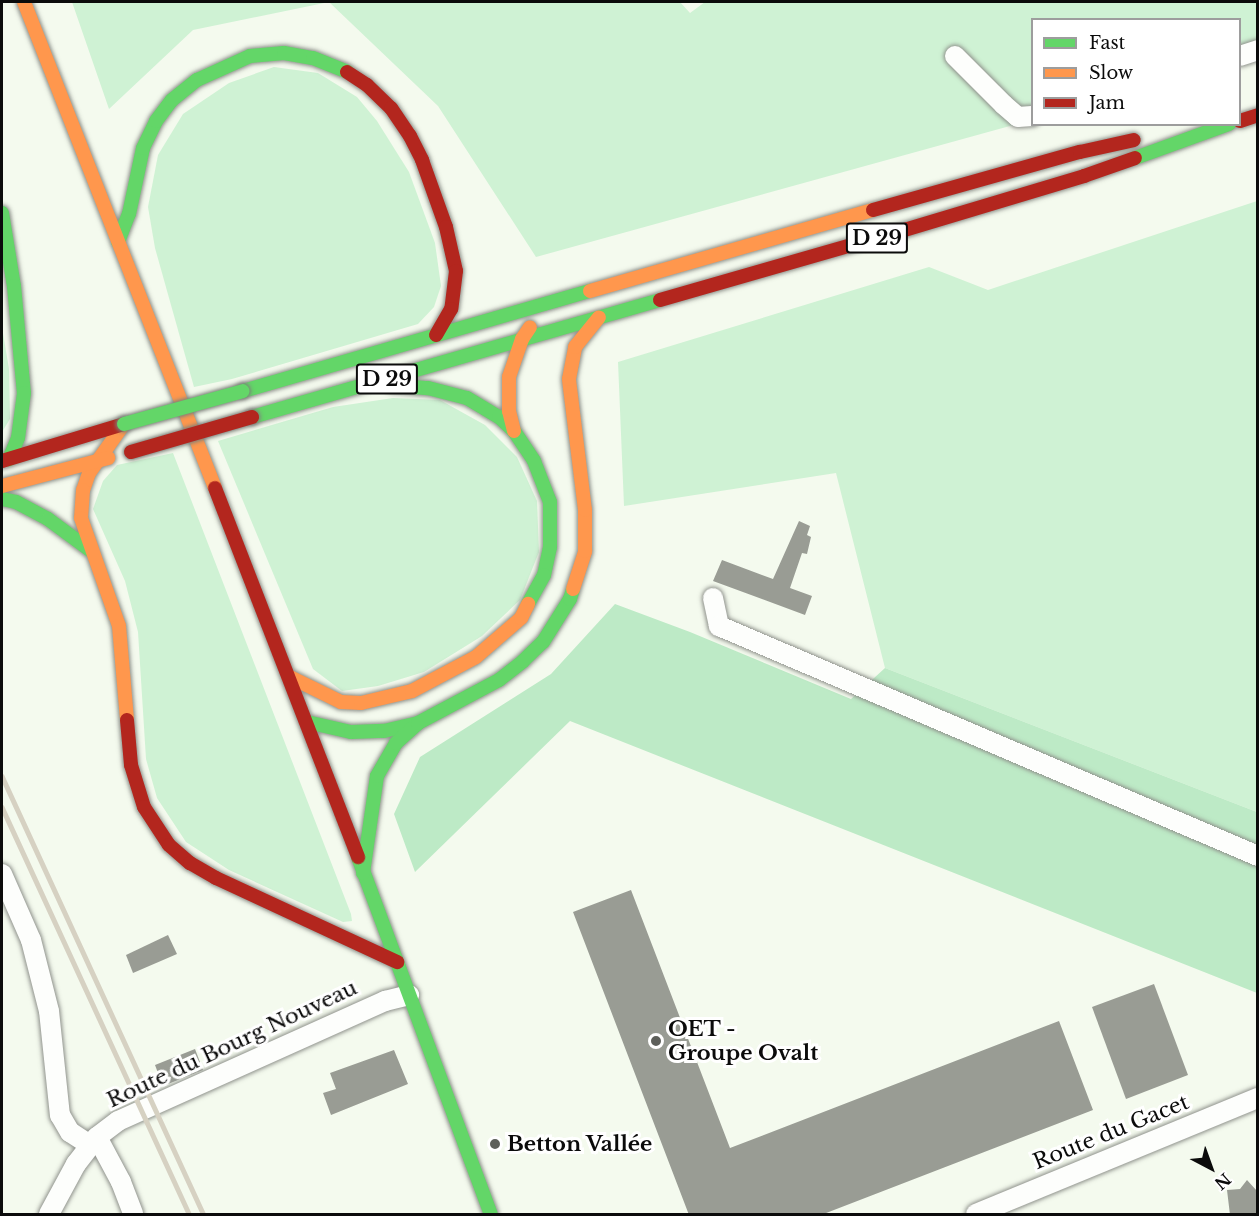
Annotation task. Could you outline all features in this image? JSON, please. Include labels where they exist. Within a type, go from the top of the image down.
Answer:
[{"type":"main road","points":[[24,2],[306,722],[491,1215]]},
{"type":"main road","points":[[118,242],[129,214],[143,148],[156,121],[172,100],[197,80],[249,56],[284,53],[313,58],[343,69],[375,92],[391,108],[410,136],[422,160],[446,226],[456,270],[451,309],[436,335]]},
{"type":"main road","points":[[1241,118],[1257,114]]},
{"type":"main road","name":"D 29","points":[[5,460],[124,424],[1080,152],[1198,126]]},
{"type":"main road","name":"D 29","points":[[2,486],[372,384],[1084,176],[1223,126]]},
{"type":"main road","points":[[2,213],[14,286],[24,393],[22,421],[5,460]]},
{"type":"main road","name":"D 29","points":[[514,430],[509,411],[509,377],[522,339],[531,326],[593,291]]},
{"type":"main road","points":[[363,873],[377,776],[384,759],[396,743],[418,723],[499,680],[523,661],[543,642],[570,599],[585,551],[585,510],[569,379],[575,347],[599,317]]},
{"type":"main road","points":[[288,676],[341,702],[361,703],[382,700],[412,691],[440,679],[476,657],[503,636],[521,618],[544,575],[550,547],[550,502],[544,481],[514,430],[484,407],[449,392],[428,388],[372,384]]},
{"type":"main road","points":[[124,424],[96,460],[83,490],[81,518],[90,550],[111,597],[119,626],[131,765],[135,785],[156,828],[190,863],[216,878],[397,963]]},
{"type":"main road","points":[[2,499],[16,502],[48,519],[90,550]]},
{"type":"main road","points":[[306,722],[351,732],[384,731],[418,723]]},
{"type":"main road","points":[[474,1174],[497,1215]]},
{"type":"street","points":[[1241,55],[1257,50]]},
{"type":"street","points":[[955,56],[1018,117],[1031,116]]},
{"type":"street","points":[[713,598],[719,626],[1257,856]]},
{"type":"street","points":[[2,874],[31,940],[49,1011],[60,1115],[70,1132],[94,1141],[121,1182],[133,1215]]},
{"type":"street","name":"Route du Bourg Nouveau","points":[[49,1215],[68,1175],[94,1141],[118,1121],[385,1001],[409,996]]},
{"type":"street","name":"Route du Gacet","points":[[981,1214],[1257,1098]]},
{"type":"green space","points":[[72,2],[329,2],[193,30],[109,109]]},
{"type":"green space","points":[[329,2],[680,2],[690,13],[705,2],[1257,2],[1258,54],[1241,59],[1241,18],[1031,18],[1031,120],[536,257],[438,106]]},
{"type":"green space","points":[[274,67],[318,73],[357,97],[377,121],[409,172],[435,243],[441,286],[434,307],[418,324],[232,379],[194,387],[155,248],[148,207],[158,155],[183,114],[229,83]]},
{"type":"green space","points":[[1257,201],[1257,812],[885,668],[836,473],[624,506],[618,362],[929,267],[988,290]]},
{"type":"green space","points":[[2,327],[9,369],[10,419],[2,432]]},
{"type":"green space","points":[[393,398],[440,400],[485,425],[517,457],[537,501],[539,552],[520,600],[482,636],[424,672],[378,686],[342,691],[313,669],[218,441],[333,407]]},
{"type":"green space","points":[[173,453],[352,921],[343,922],[229,870],[186,842],[157,798],[146,759],[138,632],[125,581],[93,509],[103,481],[117,465]]},
{"type":"green space","points":[[615,604],[690,632],[851,699],[885,668],[1257,812],[1257,993],[570,721],[415,872],[394,814],[420,757],[551,674]]},
{"type":"building","points":[[799,521],[810,526],[807,535],[811,537],[807,554],[802,553],[790,588],[812,596],[805,615],[713,581],[722,560],[773,579]]},
{"type":"building","name":"OET - Groupe Ovalt","points":[[631,890],[730,1148],[1059,1021],[1093,1110],[821,1215],[689,1215],[573,912]]},
{"type":"building","points":[[168,935],[177,954],[133,973],[126,955]]},
{"type":"building","points":[[1154,984],[1188,1075],[1126,1099],[1092,1007]]},
{"type":"building","points":[[195,1049],[203,1070],[163,1086],[155,1065]]},
{"type":"building","points":[[394,1050],[408,1084],[331,1115],[323,1093],[336,1089],[330,1073]]},
{"type":"building","points":[[1247,1180],[1257,1191],[1257,1215],[1230,1215],[1227,1190],[1240,1189]]},
{"type":"railway","points":[[2,776],[203,1214]]},
{"type":"railway","points":[[2,807],[189,1214]]},
{"type":"traffic: fast","points":[[118,242],[129,214],[143,148],[156,121],[172,100],[197,80],[250,56],[284,53],[313,58],[347,72]]},
{"type":"traffic: fast","points":[[1135,158],[1223,126]]},
{"type":"traffic: fast","points":[[2,213],[14,286],[24,393],[18,438],[9,459]]},
{"type":"traffic: fast","points":[[243,391],[590,291]]},
{"type":"traffic: fast","points":[[252,417],[660,300]]},
{"type":"traffic: fast","points":[[391,385],[428,388],[467,398],[499,417],[514,431],[534,461],[550,502],[550,547],[544,575],[528,604]]},
{"type":"traffic: fast","points":[[124,424],[243,391]]},
{"type":"traffic: fast","points":[[2,499],[16,502],[48,519],[90,550]]},
{"type":"traffic: fast","points":[[363,873],[377,776],[396,743],[418,723],[499,680],[523,661],[543,642],[570,599],[573,589]]},
{"type":"traffic: fast","points":[[307,722],[351,732],[384,731],[418,723]]},
{"type":"traffic: fast","points":[[358,857],[491,1214]]},
{"type":"traffic: slow","points":[[24,2],[215,488]]},
{"type":"traffic: slow","points":[[590,291],[873,210]]},
{"type":"traffic: slow","points":[[573,589],[585,551],[585,510],[569,379],[575,347],[599,317]]},
{"type":"traffic: slow","points":[[514,431],[509,411],[509,377],[522,339],[530,327]]},
{"type":"traffic: slow","points":[[124,424],[89,473],[83,490],[81,518],[119,626],[127,720]]},
{"type":"traffic: slow","points":[[2,486],[108,458]]},
{"type":"traffic: slow","points":[[288,676],[341,702],[361,703],[412,691],[476,657],[521,618],[528,604]]},
{"type":"traffic: jam","points":[[347,72],[367,85],[391,108],[410,136],[422,160],[446,227],[456,271],[451,309],[436,335]]},
{"type":"traffic: jam","points":[[1241,121],[1258,115]]},
{"type":"traffic: jam","points":[[873,210],[1080,152],[1134,140]]},
{"type":"traffic: jam","points":[[660,300],[901,231],[1084,176],[1135,158]]},
{"type":"traffic: jam","points":[[131,452],[252,417]]},
{"type":"traffic: jam","points":[[2,461],[124,424]]},
{"type":"traffic: jam","points":[[215,488],[358,857]]},
{"type":"traffic: jam","points":[[127,720],[131,765],[144,807],[169,845],[190,863],[216,878],[397,962]]},
{"type":"place","name":"OET - Groupe Ovalt","points":[[656,1041]]},
{"type":"place","name":"Betton Vallée","points":[[495,1144]]}]
